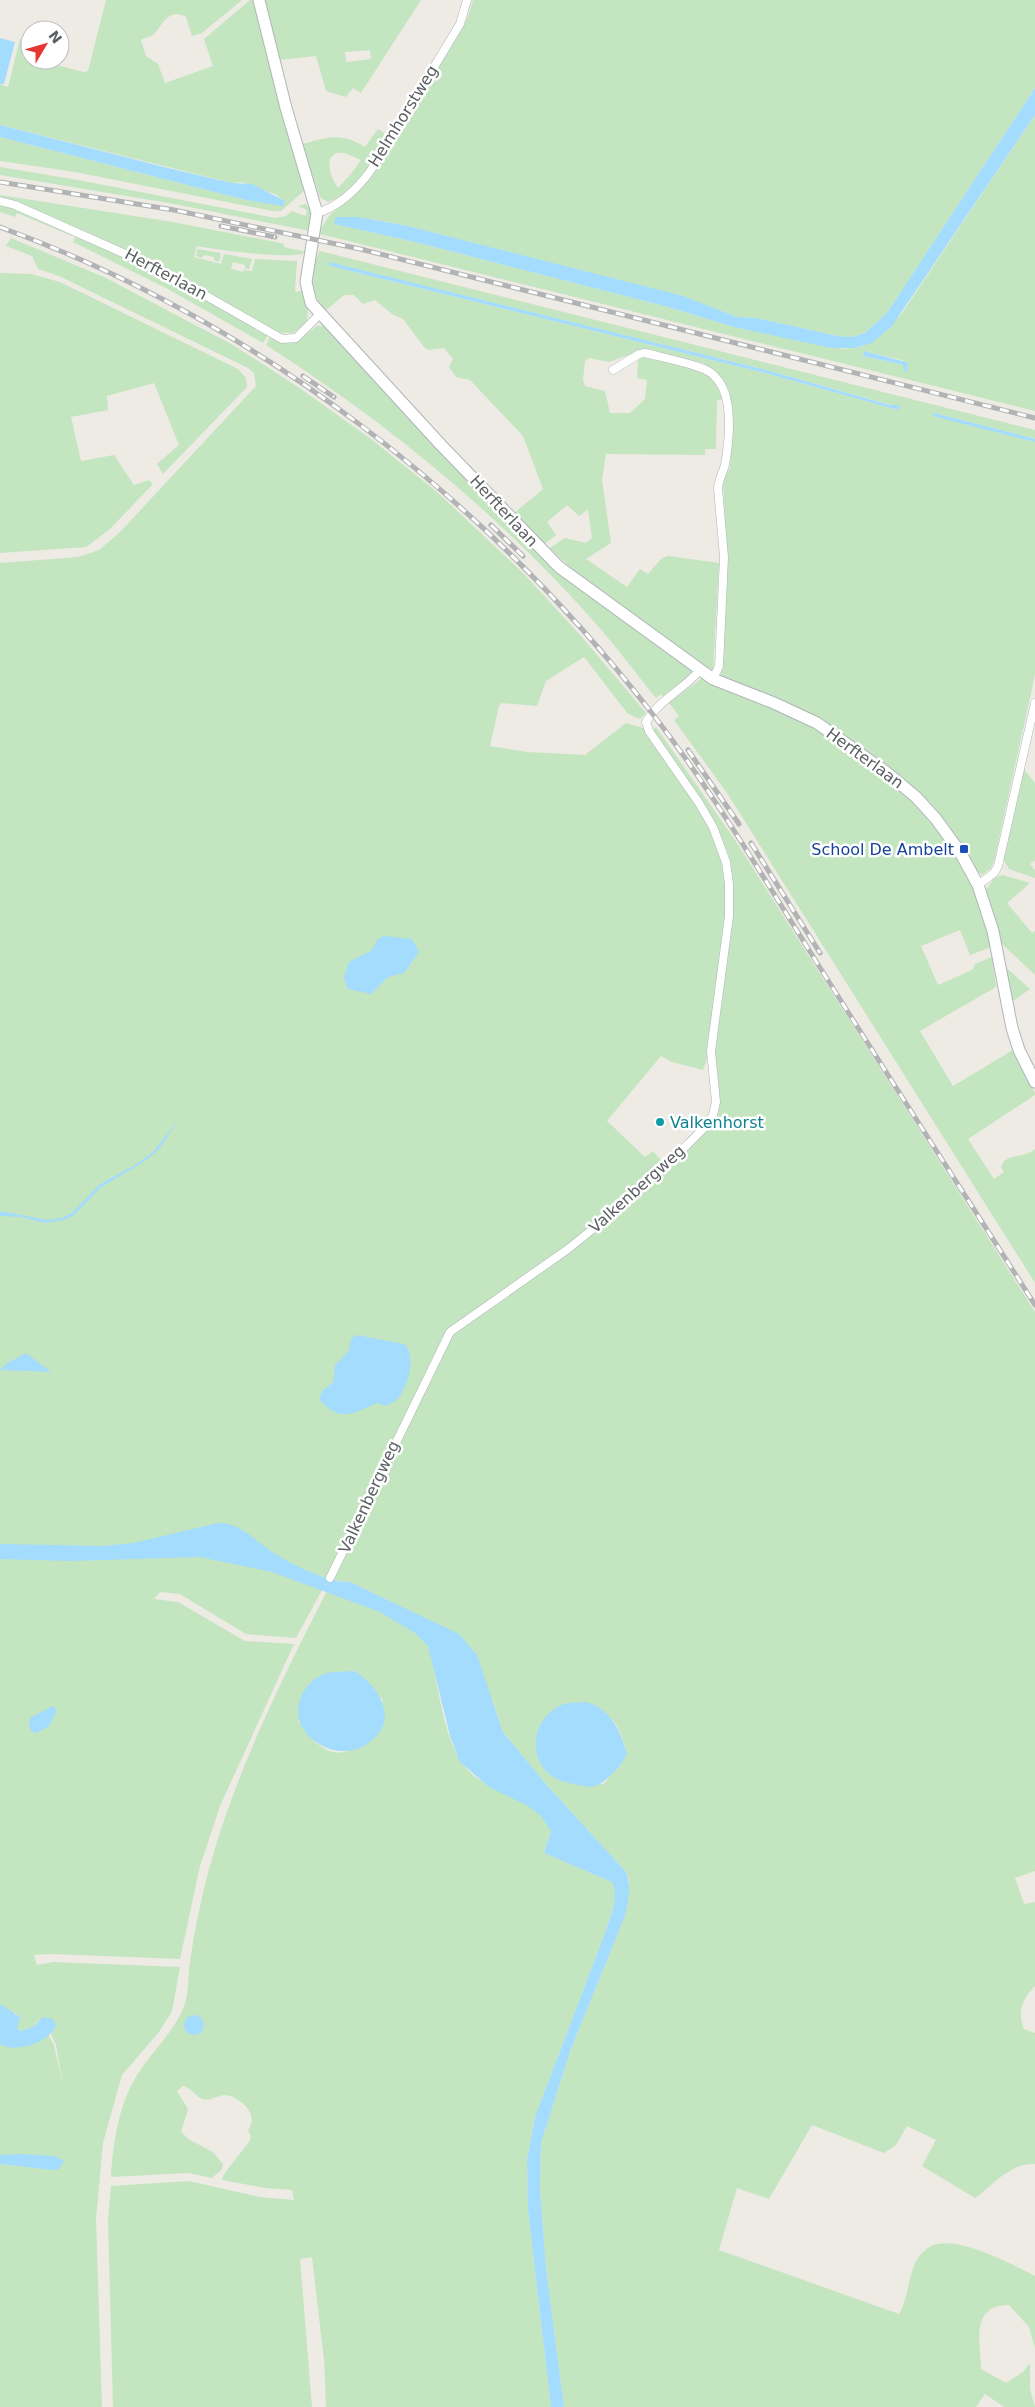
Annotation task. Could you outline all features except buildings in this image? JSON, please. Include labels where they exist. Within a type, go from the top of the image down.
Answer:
[{"type":"street","name":"Herfterlaan","points":[[259,0],[286,108],[317,213],[306,282],[311,303],[548,558],[713,679],[774,703],[817,724],[886,772],[916,797],[936,819],[960,852],[978,885],[992,931],[1012,1028],[1019,1050],[1035,1082]]},
{"type":"street","name":"Helmhorstweg","points":[[317,213],[327,210],[347,196],[369,172],[460,24],[467,0]]},
{"type":"street","name":"Herfterlaan","points":[[0,201],[15,205],[126,253],[173,276],[282,339],[296,338],[320,314]]},
{"type":"street","points":[[612,370],[639,354],[645,353],[706,369],[721,383],[726,393],[728,413],[726,460],[719,479],[718,488],[724,557],[719,666],[713,679]]},
{"type":"street","name":"Valkenbergweg","points":[[330,1578],[450,1332],[568,1249],[614,1212],[688,1144],[707,1125],[713,1115],[716,1102],[711,1051],[729,916],[729,884],[726,862],[714,827],[684,780],[649,731],[646,722],[658,709],[688,684],[700,670]]},
{"type":"street","points":[[978,885],[994,874],[998,866],[1035,703]]},
{"type":"green space","points":[[106,0],[242,0],[202,33],[192,36],[186,17],[174,14],[166,19],[153,35],[141,40],[146,56],[158,64],[165,83],[213,66],[204,39],[250,0],[255,0],[306,189],[281,211],[273,211],[75,172],[0,161],[0,137],[246,200],[278,204],[281,199],[277,195],[242,182],[232,183],[0,125],[0,84],[8,87],[20,39],[20,70],[70,70],[70,68],[83,72],[88,71]]},
{"type":"green space","points":[[265,0],[421,0],[361,93],[353,88],[346,97],[326,91],[316,56],[279,60]],"holes":[[[370,50],[371,59],[346,62],[345,52]]]},
{"type":"green space","points":[[473,0],[1035,0],[1035,88],[887,313],[865,333],[852,337],[838,336],[756,318],[737,317],[676,295],[408,226],[371,219],[335,224],[415,242],[668,307],[734,327],[844,349],[861,347],[900,316],[1035,115],[1035,411],[320,234],[329,216],[371,177],[467,19]],"holes":[[[864,351],[902,360],[908,364],[908,369],[903,365],[863,356]]]},
{"type":"green space","points":[[378,129],[389,136],[363,175],[347,191],[338,198],[328,202],[320,197],[302,144],[334,137],[348,139],[365,147]],"holes":[[[336,153],[345,153],[361,160],[338,188],[331,174],[330,158]]]},
{"type":"green space","points":[[0,167],[275,218],[286,216],[292,211],[306,216],[307,210],[298,206],[305,204],[312,210],[310,231],[169,203],[0,175]]},
{"type":"green space","points":[[0,195],[173,222],[281,243],[284,244],[284,247],[306,252],[271,255],[197,246],[194,257],[221,264],[224,254],[252,259],[249,269],[245,268],[245,265],[233,262],[231,269],[243,272],[244,270],[252,271],[255,259],[297,261],[295,289],[296,292],[302,291],[308,305],[307,322],[293,333],[276,333],[161,267],[13,200],[0,198]]},
{"type":"green space","points":[[0,205],[6,205],[73,233],[72,236],[17,213],[15,217],[0,212]]},
{"type":"green space","points":[[76,234],[174,282],[268,335],[263,343],[166,288],[73,242]]},
{"type":"green space","points":[[11,238],[106,278],[233,345],[301,389],[371,439],[437,492],[523,573],[581,636],[646,713],[640,719],[628,714],[584,657],[546,681],[537,706],[502,703],[499,706],[490,746],[527,752],[585,755],[626,723],[643,728],[670,764],[708,824],[723,861],[727,898],[708,1055],[703,1070],[672,1062],[661,1056],[607,1121],[645,1157],[653,1151],[664,1164],[564,1248],[447,1332],[322,1590],[296,1638],[246,1634],[180,1594],[160,1592],[154,1599],[178,1602],[245,1641],[294,1644],[220,1806],[200,1866],[180,1959],[34,1955],[37,1965],[53,1962],[180,1967],[172,2011],[159,2032],[122,2075],[103,2143],[96,2219],[102,2407],[0,2407],[0,2164],[53,2170],[0,2160],[0,563],[78,557],[99,550],[120,532],[256,386],[254,373],[248,368],[59,276],[38,269],[32,256],[6,246]],"holes":[[[14,2012],[18,2015],[17,2028],[20,2031],[33,2027],[39,2020],[54,2030],[51,2034],[56,2045],[63,2085],[54,2045],[45,2029],[15,2039]]]},
{"type":"green space","points":[[198,249],[221,253],[219,262],[214,260],[214,257],[204,255],[202,258],[196,256]]},
{"type":"green space","points":[[320,251],[1035,430],[1035,439],[934,413],[933,415],[1035,442],[1035,675],[991,868],[982,875],[976,870],[922,795],[882,762],[721,676],[727,573],[723,480],[730,468],[733,416],[729,391],[717,373],[703,363],[645,349],[609,362],[589,358],[585,361],[583,380],[585,386],[605,391],[610,413],[630,413],[645,399],[647,380],[637,378],[638,360],[645,357],[693,368],[712,380],[719,389],[722,400],[717,400],[716,449],[705,449],[705,455],[606,454],[602,480],[611,543],[586,559],[627,587],[640,569],[648,574],[662,558],[668,556],[719,563],[713,671],[592,588],[550,548],[565,538],[586,543],[592,538],[588,509],[579,516],[567,505],[547,522],[556,535],[542,546],[513,514],[543,489],[523,436],[470,380],[456,377],[449,367],[453,359],[444,348],[428,350],[403,319],[392,314],[375,300],[363,304],[354,295],[344,295],[325,311],[314,290],[313,274],[316,258]],"holes":[[[328,262],[770,371],[895,406],[898,410],[769,374],[350,271]]]},
{"type":"green space","points":[[0,273],[31,274],[60,282],[238,369],[246,378],[247,387],[163,474],[157,464],[179,445],[154,383],[107,396],[108,410],[71,417],[81,461],[114,455],[134,485],[149,480],[153,484],[109,530],[86,547],[0,553]]},
{"type":"green space","points":[[317,326],[325,326],[530,544],[691,670],[692,675],[665,699],[661,694],[656,698],[589,616],[516,540],[477,504],[396,436],[266,345],[270,337],[281,343],[294,343]]},
{"type":"green space","points":[[702,678],[788,712],[848,748],[917,806],[935,826],[963,867],[974,891],[991,945],[989,948],[970,955],[960,930],[921,946],[938,985],[972,970],[975,964],[992,957],[996,987],[920,1031],[953,1086],[1013,1050],[1035,1093],[1035,1095],[968,1139],[994,1179],[1004,1172],[1001,1167],[1004,1161],[1035,1149],[1035,1283],[727,793],[674,720],[679,716],[669,703]]},
{"type":"green space","points":[[656,727],[735,840],[1035,1312],[1035,1871],[1015,1878],[1024,1904],[1035,1902],[1035,1986],[1024,2001],[1021,2017],[1024,2029],[1035,2033],[1035,2164],[1026,2164],[1010,2170],[975,2198],[922,2166],[936,2140],[907,2126],[896,2145],[884,2153],[812,2125],[769,2199],[737,2188],[719,2250],[899,2314],[915,2263],[921,2254],[931,2246],[949,2243],[961,2245],[1014,2265],[1035,2276],[1035,2348],[1029,2327],[1009,2305],[996,2307],[988,2311],[980,2328],[981,2369],[1006,2383],[1023,2372],[1030,2363],[1030,2389],[1035,2407],[1004,2407],[985,2394],[976,2407],[564,2407],[546,2268],[540,2188],[541,2143],[571,2049],[625,1916],[629,1879],[626,1872],[545,1783],[503,1732],[493,1701],[459,1635],[350,1582],[332,1580],[449,1337],[569,1250],[714,1116],[714,1058],[731,929],[732,901],[727,853],[652,731]],"holes":[[[576,1703],[605,1714],[616,1724],[624,1741],[627,1754],[604,1784],[587,1785],[572,1783],[558,1778],[544,1769],[565,1704]]]},
{"type":"green space","points":[[1023,768],[1035,783],[1035,860],[1030,864],[1035,870],[1035,878],[1009,869],[1003,859]]},
{"type":"green space","points":[[1003,875],[1030,883],[1007,903],[1032,933],[1035,931],[1035,975],[999,941],[986,890],[994,878]]},
{"type":"green space","points":[[1002,964],[1030,989],[1009,1004]]},
{"type":"green space","points":[[327,1591],[389,1616],[401,1622],[422,1638],[426,1642],[432,1658],[441,1706],[452,1744],[465,1766],[481,1781],[530,1807],[548,1822],[551,1831],[544,1853],[612,1881],[614,1887],[614,1906],[535,2117],[527,2160],[528,2211],[551,2407],[326,2407],[324,2360],[312,2257],[300,2259],[312,2407],[113,2407],[108,2221],[111,2186],[189,2181],[259,2197],[294,2200],[292,2190],[265,2188],[222,2180],[224,2174],[249,2142],[251,2137],[248,2130],[252,2118],[250,2113],[242,2103],[231,2096],[222,2095],[205,2100],[189,2088],[183,2086],[177,2091],[188,2109],[181,2132],[190,2140],[213,2152],[223,2164],[222,2169],[212,2178],[189,2173],[111,2177],[115,2136],[126,2096],[145,2063],[178,2020],[186,2000],[189,1967],[201,1904],[209,1869],[232,1797],[261,1727]],"holes":[[[382,1698],[384,1723],[349,1750],[333,1752],[319,1745],[298,1720]]]},
{"type":"water","points":[[0,38],[15,42],[4,84],[0,84]]},
{"type":"water","points":[[1035,88],[1035,115],[892,326],[872,343],[855,348],[831,348],[734,327],[668,307],[415,242],[334,224],[336,217],[358,217],[408,226],[683,296],[737,317],[756,318],[838,336],[852,337],[865,333],[887,313]]},
{"type":"water","points":[[0,125],[172,169],[232,183],[252,184],[285,201],[283,206],[246,200],[0,137]]},
{"type":"water","points":[[329,262],[770,371],[890,405],[900,405],[898,410],[769,374],[350,271],[328,265]]},
{"type":"water","points":[[864,351],[906,362],[908,364],[907,372],[904,371],[903,365],[863,356]]},
{"type":"water","points":[[934,413],[1035,439],[1035,442],[933,416]]},
{"type":"water","points":[[384,936],[412,939],[419,952],[404,973],[388,977],[371,994],[348,989],[344,978],[349,962],[371,951],[378,939]]},
{"type":"water","points":[[179,1119],[159,1149],[148,1159],[100,1188],[73,1216],[64,1220],[44,1223],[22,1217],[0,1216],[0,1212],[6,1212],[46,1220],[62,1218],[72,1213],[99,1185],[138,1163],[153,1152]]},
{"type":"water","points":[[356,1335],[404,1344],[410,1358],[408,1378],[405,1387],[394,1402],[388,1405],[377,1403],[353,1413],[340,1414],[326,1407],[319,1399],[323,1390],[333,1383],[335,1365],[349,1351],[351,1339]]},
{"type":"water","points":[[26,1353],[51,1372],[0,1370],[6,1364]]},
{"type":"water","points":[[218,1523],[233,1525],[239,1528],[296,1566],[329,1579],[350,1582],[459,1634],[477,1655],[503,1732],[545,1783],[626,1872],[628,1877],[629,1888],[625,1916],[571,2049],[541,2143],[540,2188],[546,2268],[564,2407],[551,2407],[528,2211],[527,2160],[535,2117],[612,1912],[615,1894],[612,1882],[544,1853],[551,1831],[541,1816],[528,1806],[489,1787],[460,1762],[450,1736],[428,1646],[415,1633],[380,1612],[272,1572],[200,1557],[71,1561],[0,1559],[0,1544],[103,1546],[133,1543]]},
{"type":"water","points":[[354,1671],[375,1689],[380,1698],[384,1707],[384,1725],[370,1742],[361,1747],[351,1751],[330,1749],[320,1745],[304,1730],[298,1714],[300,1698],[304,1690],[316,1678],[324,1674]]},
{"type":"water","points":[[587,1702],[603,1710],[614,1722],[622,1737],[627,1754],[607,1779],[598,1785],[589,1787],[563,1781],[548,1773],[540,1762],[536,1742],[537,1733],[547,1715],[567,1703]]},
{"type":"water","points":[[53,1706],[57,1710],[49,1726],[36,1733],[31,1731],[29,1725],[30,1718]]},
{"type":"water","points":[[0,2004],[20,2017],[17,2028],[20,2031],[33,2027],[43,2017],[53,2019],[56,2025],[47,2037],[32,2045],[14,2048],[7,2047],[0,2044]]},
{"type":"water","points":[[194,2015],[201,2018],[204,2025],[201,2032],[194,2035],[187,2032],[184,2025],[187,2018]]},
{"type":"water","points":[[0,2155],[55,2156],[64,2161],[59,2169],[53,2170],[0,2164]]},
{"type":"railway","points":[[0,182],[174,210],[360,249],[1035,418]]},
{"type":"railway","points":[[221,226],[275,237]]},
{"type":"railway","points":[[0,227],[95,266],[187,312],[275,365],[359,424],[439,489],[515,559],[586,633],[651,712],[712,796],[1035,1305]]},
{"type":"railway","points":[[303,376],[334,397]]},
{"type":"railway","points":[[491,525],[523,556]]},
{"type":"railway","points":[[688,750],[739,824]]},
{"type":"railway","points":[[751,843],[820,953]]},
{"type":"place","name":"School De Ambelt","points":[[964,849]]},
{"type":"place","name":"Valkenhorst","points":[[660,1122]]}]
